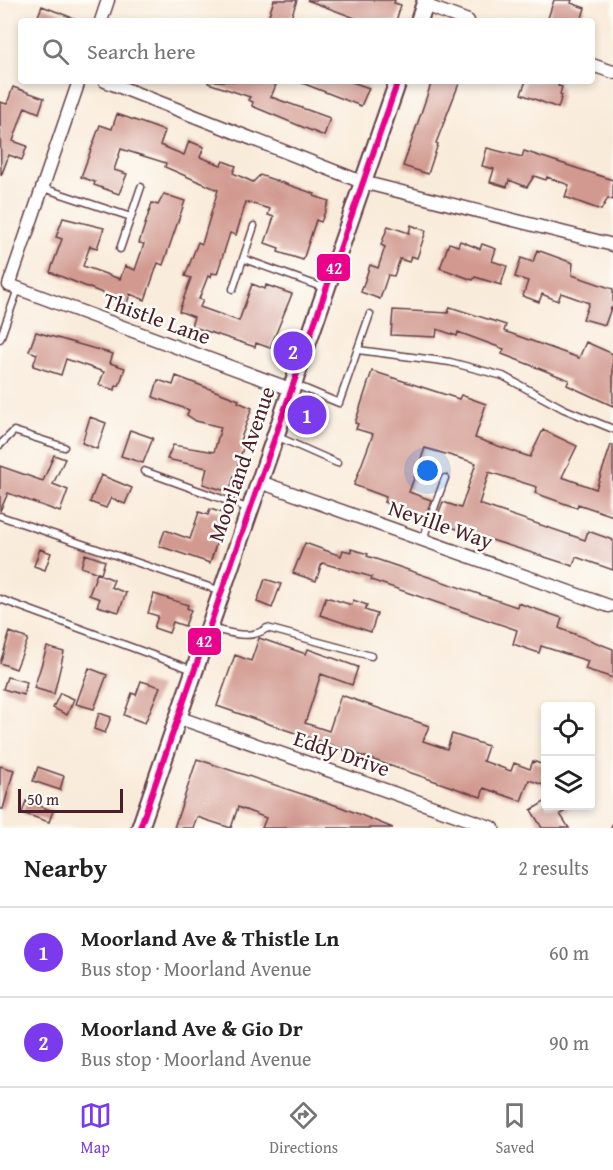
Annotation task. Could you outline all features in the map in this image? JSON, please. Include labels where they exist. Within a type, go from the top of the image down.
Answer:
[{"type":"street","points":[[102,18],[108,0]]},
{"type":"street","points":[[423,9],[457,18]]},
{"type":"street","points":[[595,66],[613,72]]},
{"type":"street","points":[[14,287],[43,188],[78,84]]},
{"type":"street","points":[[113,84],[362,182],[613,244]]},
{"type":"street","name":"Moorland Avenue","points":[[140,828],[397,84]]},
{"type":"street","name":"Thistle Lane","points":[[14,287],[291,386]]},
{"type":"street","name":"Neville Way","points":[[260,482],[609,606]]},
{"type":"street","name":"Eddy Drive","points":[[177,717],[493,828]]},
{"type":"lane","points":[[120,249],[141,187]]},
{"type":"lane","points":[[43,188],[131,217]]},
{"type":"lane","points":[[233,289],[254,226]]},
{"type":"lane","points":[[244,259],[325,288]]},
{"type":"lane","points":[[0,339],[14,287]]},
{"type":"lane","points":[[291,386],[339,403],[370,314]]},
{"type":"lane","points":[[358,350],[450,362],[503,376],[564,409],[613,429]]},
{"type":"lane","points":[[0,445],[14,431],[64,447]]},
{"type":"lane","points":[[275,436],[337,463]]},
{"type":"lane","points":[[144,471],[250,509]]},
{"type":"lane","points":[[423,540],[445,477]]},
{"type":"lane","points":[[0,516],[222,591]]},
{"type":"lane","points":[[0,599],[194,670]]},
{"type":"lane","points":[[209,628],[244,635],[259,634],[267,628],[371,656]]},
{"type":"path","points":[[611,828],[613,822]]},
{"type":"building","points":[[274,0],[297,0],[291,18],[268,18]]},
{"type":"building","points":[[307,0],[395,0],[394,3],[401,5],[397,18],[355,18]]},
{"type":"building","points":[[554,0],[572,0],[571,3],[585,8],[582,18],[548,18]]},
{"type":"building","points":[[42,6],[73,18],[37,18]]},
{"type":"building","points":[[211,84],[276,85],[271,97],[330,118],[324,136],[252,106],[253,102],[248,100],[250,97]]},
{"type":"building","points":[[305,84],[358,84],[369,88],[361,106]]},
{"type":"building","points":[[431,84],[459,84],[436,143],[438,144],[428,174],[403,166]]},
{"type":"building","points":[[525,84],[559,84],[558,86],[562,87],[558,108],[521,94]]},
{"type":"building","points":[[13,87],[44,98],[39,113],[25,107],[13,141],[27,146],[22,160],[9,155],[1,176],[0,102],[7,104]]},
{"type":"building","points":[[117,114],[165,131],[160,145],[184,155],[189,141],[204,147],[200,157],[221,165],[223,161],[236,166],[233,173],[253,182],[260,175],[329,201],[321,222],[316,220],[303,260],[278,252],[279,248],[265,243],[274,217],[268,215],[270,209],[246,202],[236,235],[230,233],[217,274],[212,273],[211,277],[208,276],[199,299],[203,300],[200,307],[239,321],[252,284],[265,289],[266,285],[292,294],[270,348],[256,343],[255,347],[191,326],[194,317],[179,311],[191,278],[185,276],[198,242],[202,244],[218,190],[165,167],[166,163],[121,149],[114,170],[127,174],[119,194],[94,185],[95,182],[81,177],[100,125],[112,129]]},
{"type":"building","points":[[487,148],[522,157],[524,151],[613,180],[613,200],[608,198],[601,210],[565,197],[569,185],[547,177],[546,180],[534,176],[527,187],[509,180],[507,187],[490,182],[494,169],[482,166]]},
{"type":"building","points":[[164,194],[185,201],[163,265],[158,263],[145,300],[130,294],[127,303],[50,272],[62,239],[56,237],[63,218],[104,228],[97,248],[90,246],[83,266],[120,279],[125,266],[135,270],[144,244],[139,243],[152,203],[158,205]]},
{"type":"building","points":[[411,225],[426,231],[417,258],[411,256],[409,262],[400,259],[394,276],[388,275],[380,299],[361,292],[370,265],[378,268],[385,247],[381,245],[388,226],[409,233]]},
{"type":"building","points":[[460,241],[480,249],[482,244],[496,249],[492,261],[507,266],[501,285],[475,277],[473,280],[440,268],[449,243],[458,246]]},
{"type":"building","points":[[537,250],[573,263],[572,275],[613,289],[613,309],[611,308],[605,325],[583,319],[589,303],[561,293],[558,301],[542,294],[539,302],[523,296],[528,281],[515,277],[521,258],[533,262]]},
{"type":"building","points":[[450,307],[506,325],[504,331],[579,358],[586,342],[613,354],[613,406],[567,385],[569,380],[502,354],[504,349],[458,332],[457,336],[437,329],[436,337],[391,335],[393,310],[448,313]]},
{"type":"building","points":[[36,332],[113,354],[110,363],[125,368],[119,386],[116,385],[115,390],[99,385],[104,372],[66,359],[61,375],[33,366],[37,354],[29,351]]},
{"type":"building","points":[[372,371],[459,399],[461,395],[486,404],[475,438],[530,457],[543,430],[577,446],[562,477],[596,489],[611,445],[613,445],[613,516],[578,504],[577,508],[535,493],[537,487],[489,472],[479,504],[585,540],[588,531],[613,540],[613,570],[576,557],[573,566],[435,522],[443,502],[461,508],[476,463],[425,448],[409,492],[431,500],[426,516],[384,502],[386,497],[354,485],[373,434],[356,429],[358,424],[355,423]]},
{"type":"building","points":[[176,376],[239,400],[238,402],[252,408],[240,441],[245,442],[229,492],[203,484],[207,468],[167,459],[173,445],[214,452],[221,427],[196,421],[187,415],[189,410],[153,397],[158,380],[173,385]]},
{"type":"building","points":[[90,417],[106,423],[97,449],[82,443]]},
{"type":"building","points":[[130,430],[153,438],[143,463],[121,456]]},
{"type":"building","points":[[54,455],[65,459],[53,484],[68,490],[60,512],[8,493],[0,511],[0,466],[43,481]]},
{"type":"building","points":[[101,475],[132,488],[125,504],[111,498],[106,508],[90,502]]},
{"type":"building","points":[[210,509],[226,514],[210,563],[159,546],[165,530],[190,539],[199,512],[208,515]]},
{"type":"building","points":[[305,543],[341,556],[343,550],[351,552],[351,549],[517,607],[518,603],[562,618],[559,628],[613,649],[613,678],[585,669],[588,661],[541,646],[539,653],[513,644],[517,630],[371,580],[372,577],[322,563],[316,581],[293,573]]},
{"type":"building","points":[[40,549],[51,553],[45,570],[34,566]]},
{"type":"building","points":[[85,554],[105,561],[101,574],[81,567]]},
{"type":"building","points":[[97,573],[114,580],[111,587],[126,593],[119,612],[97,606],[100,599],[89,595]]},
{"type":"building","points":[[265,579],[281,584],[272,608],[257,602]]},
{"type":"building","points":[[154,594],[188,605],[187,608],[191,610],[185,626],[173,622],[169,633],[154,628],[158,616],[148,613]]},
{"type":"building","points":[[326,597],[352,605],[353,600],[367,605],[365,610],[377,614],[371,632],[320,615]]},
{"type":"building","points":[[10,632],[28,639],[16,669],[0,663]]},
{"type":"building","points":[[259,638],[306,654],[308,649],[358,667],[352,685],[321,674],[305,723],[329,731],[341,695],[429,726],[423,741],[447,749],[452,734],[488,746],[483,761],[511,771],[514,763],[530,769],[533,761],[541,764],[541,784],[529,780],[521,801],[484,788],[481,797],[217,706],[235,655],[251,661]]},
{"type":"building","points":[[47,647],[64,652],[54,694],[34,688]]},
{"type":"building","points":[[89,668],[107,675],[94,709],[76,704]]},
{"type":"building","points":[[7,677],[27,682],[24,695],[3,689]]},
{"type":"building","points":[[141,681],[160,687],[145,723],[124,715],[132,693],[136,695]]},
{"type":"building","points":[[60,693],[74,699],[67,715],[53,708]]},
{"type":"building","points":[[99,713],[111,717],[105,733],[94,729]]},
{"type":"building","points":[[197,759],[341,807],[393,828],[262,828],[266,818],[238,807],[231,828],[197,817],[193,828],[174,828]]},
{"type":"building","points":[[0,766],[14,770],[3,809],[0,809]]},
{"type":"building","points":[[38,767],[64,776],[60,790],[33,781]]},
{"type":"building","points":[[26,801],[53,811],[49,822],[22,813]]},
{"type":"building","points":[[541,804],[541,810],[567,810],[560,814],[569,828],[542,828],[531,810]]},
{"type":"transit line","name":"42","points":[[140,828],[397,84]]},
{"type":"place","name":"Moorland Ave & Gio Dr","points":[[293,351]]},
{"type":"place","name":"Moorland Ave & Thistle Ln","points":[[307,415]]}]
